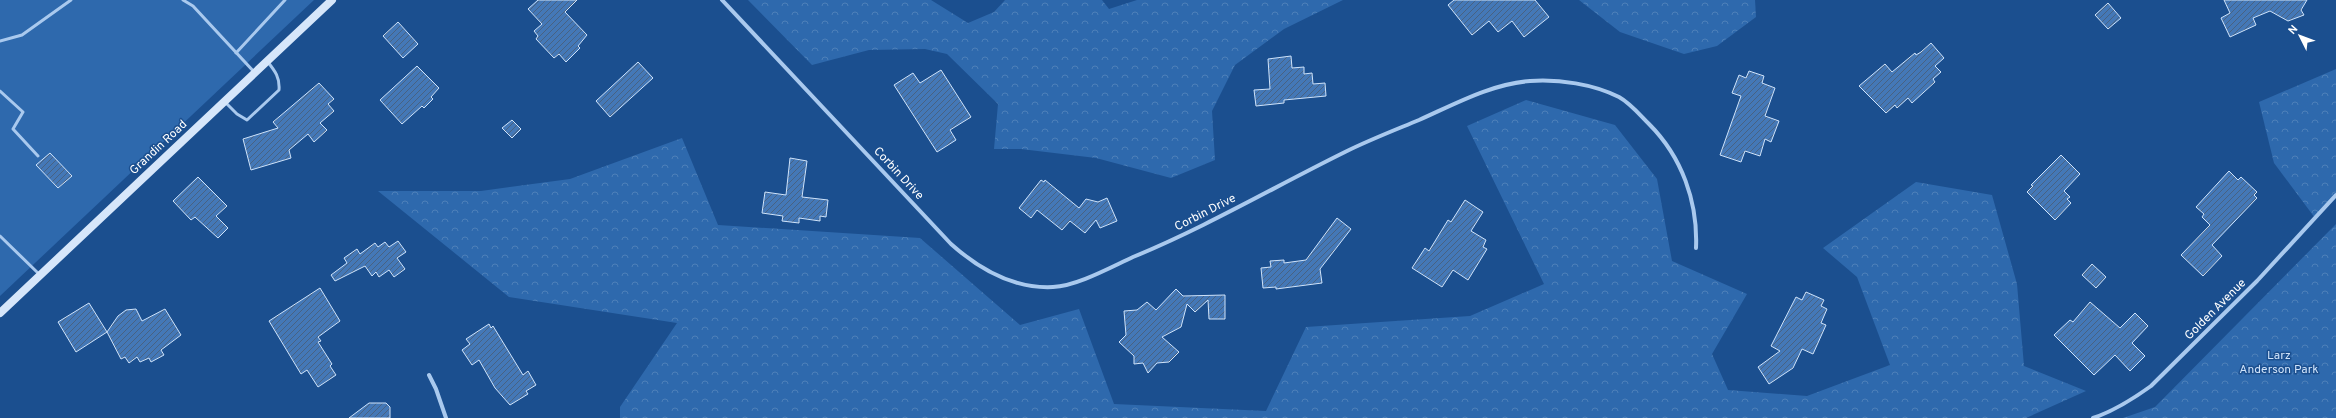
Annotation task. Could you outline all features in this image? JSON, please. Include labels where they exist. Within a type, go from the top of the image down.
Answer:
[{"type":"street","name":"Grandin Road","points":[[0,313],[39,274],[332,0]]},
{"type":"street","name":"Corbin Drive","points":[[722,0],[951,244],[968,260],[988,272],[1009,281],[1032,286],[1054,287],[1079,280],[1162,245],[1347,151],[1486,91],[1530,81],[1561,81],[1591,87],[1619,98],[1652,128],[1670,152],[1690,192],[1697,228],[1696,248]]},
{"type":"street","name":"Golden Avenue","points":[[2093,418],[2132,400],[2151,386],[2257,281],[2336,195]]},
{"type":"street","points":[[429,375],[436,389],[446,418]]},
{"type":"lane","points":[[0,41],[22,35],[71,0]]},
{"type":"lane","points":[[183,0],[193,6],[255,72]]},
{"type":"lane","points":[[236,53],[285,0]]},
{"type":"lane","points":[[224,101],[237,114],[247,120],[279,90],[280,81],[267,61]]},
{"type":"lane","points":[[0,91],[23,112],[13,130],[38,156]]},
{"type":"lane","points":[[0,236],[39,274]]},
{"type":"green space","points":[[0,0],[314,0],[0,296]]},
{"type":"green space","points":[[748,0],[931,0],[968,23],[994,12],[1005,0],[1102,0],[1109,9],[1137,0],[1343,0],[1284,29],[1235,65],[1212,111],[1215,160],[1171,178],[1096,158],[1021,149],[994,149],[998,104],[947,54],[925,49],[869,50],[812,65]]},
{"type":"green space","points":[[1579,0],[1755,0],[1756,17],[1717,46],[1684,54],[1620,32]]},
{"type":"green space","points":[[2336,69],[2336,195],[2315,218],[2274,163],[2259,102]]},
{"type":"green space","points":[[1526,100],[1615,125],[1657,179],[1672,261],[1747,294],[1712,354],[1728,390],[1807,396],[1890,365],[1857,277],[1823,248],[1916,182],[1992,195],[2017,284],[2024,366],[2086,391],[2026,418],[620,418],[620,407],[677,323],[509,297],[378,191],[481,191],[570,179],[682,138],[718,225],[920,238],[1020,325],[1079,309],[1114,404],[1266,411],[1306,327],[1470,316],[1544,284],[1467,126]]},
{"type":"green space","name":"Larz Anderson Park","points":[[2336,224],[2336,418],[2123,418],[2155,407]]},
{"type":"building","points":[[538,0],[577,0],[565,12],[587,35],[578,46],[580,48],[566,62],[559,54],[554,58],[536,39],[538,36],[534,31],[542,24],[528,9]]},
{"type":"building","points":[[1454,0],[1535,0],[1549,17],[1524,37],[1512,21],[1498,32],[1489,21],[1472,35],[1448,5]]},
{"type":"building","points":[[2224,0],[2307,0],[2301,10],[2304,15],[2288,21],[2270,11],[2253,18],[2256,25],[2230,37],[2221,18],[2230,13]]},
{"type":"building","points":[[2108,3],[2121,18],[2108,29],[2095,15]]},
{"type":"building","points":[[398,22],[418,44],[403,58],[383,36]]},
{"type":"building","points":[[1931,43],[1944,58],[1935,66],[1941,72],[1933,79],[1935,82],[1912,103],[1908,98],[1897,108],[1895,105],[1886,113],[1859,86],[1885,64],[1892,72],[1915,53],[1916,55],[1921,52]]},
{"type":"building","points":[[1291,56],[1292,68],[1304,67],[1304,74],[1312,73],[1313,84],[1325,83],[1326,96],[1284,100],[1284,103],[1256,106],[1254,90],[1270,89],[1268,59]]},
{"type":"building","points":[[638,62],[653,78],[610,117],[596,101]]},
{"type":"building","points":[[417,66],[439,88],[431,97],[433,99],[424,108],[422,106],[402,124],[380,100]]},
{"type":"building","points":[[941,70],[971,117],[950,130],[956,140],[937,152],[894,85],[913,73],[920,83]]},
{"type":"building","points":[[1749,71],[1764,76],[1762,83],[1775,88],[1765,116],[1779,121],[1771,142],[1765,139],[1760,156],[1745,151],[1741,162],[1720,155],[1741,96],[1732,93],[1739,75],[1746,78]]},
{"type":"building","points":[[319,83],[334,99],[328,104],[334,111],[320,123],[327,130],[314,142],[308,134],[289,150],[291,158],[251,170],[243,139],[278,128],[273,122]]},
{"type":"building","points":[[512,120],[521,129],[512,138],[502,128]]},
{"type":"building","points":[[50,153],[72,176],[58,188],[36,165]]},
{"type":"building","points":[[2061,155],[2080,174],[2064,191],[2070,197],[2067,199],[2071,203],[2055,220],[2027,192],[2033,186],[2031,185]]},
{"type":"building","points":[[790,158],[807,161],[802,197],[828,200],[826,217],[820,216],[820,221],[799,218],[799,223],[782,221],[783,216],[762,213],[765,192],[786,195]]},
{"type":"building","points":[[2229,171],[2238,180],[2241,177],[2257,192],[2254,195],[2257,198],[2212,245],[2222,256],[2203,276],[2181,255],[2210,225],[2202,217],[2204,214],[2196,207]]},
{"type":"building","points":[[198,177],[227,206],[216,216],[228,228],[218,238],[195,217],[191,220],[173,201]]},
{"type":"building","points":[[1041,180],[1044,182],[1045,180],[1079,208],[1086,199],[1098,202],[1107,198],[1117,221],[1100,228],[1096,220],[1085,233],[1070,221],[1062,230],[1037,210],[1031,218],[1019,208]]},
{"type":"building","points":[[1465,200],[1483,212],[1471,231],[1486,240],[1483,247],[1487,249],[1468,280],[1453,270],[1442,287],[1412,268],[1425,248],[1429,251],[1448,220],[1451,222]]},
{"type":"building","points":[[1337,218],[1351,229],[1320,269],[1322,283],[1276,289],[1276,287],[1263,288],[1261,268],[1271,267],[1270,261],[1284,260],[1284,263],[1306,260]]},
{"type":"building","points":[[398,241],[406,252],[397,258],[405,269],[394,277],[389,270],[379,277],[376,272],[372,276],[365,266],[335,281],[331,275],[347,263],[344,258],[357,249],[360,254],[375,243],[378,247],[385,242],[389,247]]},
{"type":"building","points":[[2092,264],[2106,277],[2096,288],[2082,275]]},
{"type":"building","points":[[320,288],[340,321],[318,337],[321,341],[318,342],[332,364],[330,366],[336,375],[318,387],[307,370],[301,374],[269,321]]},
{"type":"building","points":[[1176,289],[1183,296],[1225,295],[1225,319],[1209,319],[1208,300],[1195,312],[1187,304],[1181,327],[1162,337],[1179,352],[1169,362],[1157,363],[1148,373],[1143,363],[1134,364],[1134,356],[1119,342],[1126,335],[1124,311],[1137,310],[1147,302],[1156,310]]},
{"type":"building","points":[[1806,292],[1824,300],[1821,306],[1827,309],[1821,323],[1826,325],[1813,354],[1802,349],[1793,368],[1769,384],[1758,367],[1780,351],[1771,346],[1796,297],[1802,300]]},
{"type":"building","points":[[2090,302],[2120,328],[2135,313],[2148,326],[2132,343],[2145,356],[2130,371],[2115,355],[2094,375],[2054,335],[2070,320],[2073,322]]},
{"type":"building","points":[[89,303],[107,332],[76,352],[58,322]]},
{"type":"building","points":[[136,309],[142,321],[165,309],[181,335],[161,350],[164,355],[151,362],[149,358],[140,362],[137,357],[129,363],[125,357],[121,359],[107,332],[118,316],[126,310]]},
{"type":"building","points":[[489,324],[491,328],[493,326],[523,375],[528,371],[536,385],[526,391],[528,394],[510,405],[495,388],[479,360],[472,365],[462,350],[470,344],[466,339]]},
{"type":"building","points":[[369,403],[386,403],[390,407],[390,418],[349,418]]}]
